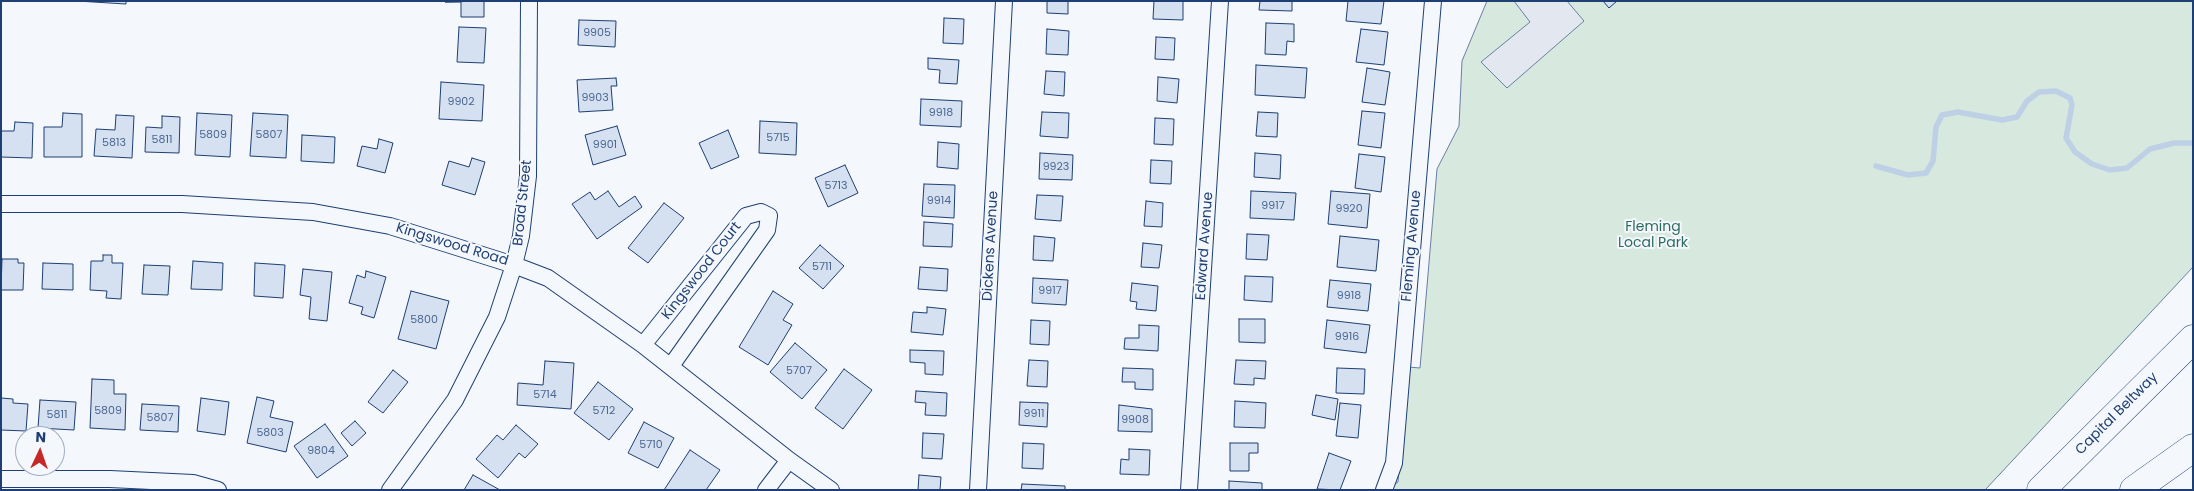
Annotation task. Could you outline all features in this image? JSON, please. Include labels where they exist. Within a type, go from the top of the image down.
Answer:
[{"type":"highway","name":"Capital Beltway","points":[[2041,490],[2193,339]]},
{"type":"highway","points":[[2134,490],[2193,448]]},
{"type":"highway","points":[[2159,490],[2193,467]]},
{"type":"street","name":"Broad Street","points":[[390,490],[455,400],[497,317],[514,265],[521,236],[528,176],[529,1]]},
{"type":"street","name":"Dickens Avenue","points":[[978,490],[1004,1]]},
{"type":"street","name":"Edward Avenue","points":[[1189,490],[1220,1]]},
{"type":"street","name":"Fleming Avenue","points":[[1384,490],[1394,463],[1433,1]]},
{"type":"street","name":"Kingswood Road","points":[[1,204],[182,204],[314,212],[390,226],[514,265],[548,278],[671,366],[789,460],[832,490]]},
{"type":"street","name":"Kingswood Court","points":[[643,346],[746,216],[761,212],[769,216],[767,230],[671,366]]},
{"type":"street","points":[[766,490],[789,460]]},
{"type":"street","points":[[1,479],[110,479],[193,483],[218,490]]},
{"type":"green space","name":"Fleming Local Park","points":[[1487,1],[2193,1],[2193,267],[1985,490],[1386,490],[1398,482],[1408,367],[1420,368],[1437,169],[1459,126],[1462,61]]},
{"type":"shaded area","points":[[1514,1],[1567,1],[1584,21],[1507,88],[1481,62],[1530,22]]},
{"type":"building","points":[[77,1],[126,1],[126,4]]},
{"type":"building","points":[[484,1],[484,17],[461,17],[461,2],[445,2]]},
{"type":"building","points":[[1047,1],[1068,1],[1068,14],[1047,13]]},
{"type":"building","points":[[1154,1],[1183,1],[1183,20],[1153,19]]},
{"type":"building","points":[[1260,1],[1292,1],[1292,11],[1259,10]]},
{"type":"building","points":[[1348,1],[1384,1],[1381,24],[1346,21]]},
{"type":"building","points":[[1603,1],[1617,1],[1609,8]]},
{"type":"building","points":[[944,18],[964,19],[963,44],[943,43]]},
{"type":"building","points":[[579,20],[616,21],[615,47],[578,45]]},
{"type":"building","points":[[1266,23],[1294,24],[1294,42],[1287,41],[1286,55],[1265,54]]},
{"type":"building","points":[[459,27],[486,28],[484,63],[457,62]]},
{"type":"building","points":[[1047,29],[1069,31],[1068,55],[1046,54]]},
{"type":"building","points":[[1361,29],[1388,32],[1384,65],[1356,62]]},
{"type":"building","points":[[1156,37],[1175,38],[1174,60],[1155,59]]},
{"type":"building","points":[[928,58],[959,60],[957,84],[939,83],[940,70],[928,69]]},
{"type":"building","points":[[1256,65],[1307,68],[1305,98],[1255,95]]},
{"type":"building","points":[[1367,68],[1390,72],[1385,105],[1362,102]]},
{"type":"building","points":[[1046,71],[1065,72],[1064,96],[1044,94]]},
{"type":"building","points":[[1158,77],[1179,79],[1177,103],[1157,101]]},
{"type":"building","points":[[616,78],[617,86],[611,86],[613,110],[579,112],[577,80]]},
{"type":"building","points":[[441,82],[484,85],[482,121],[439,119]]},
{"type":"building","points":[[921,99],[962,101],[961,127],[920,125]]},
{"type":"building","points":[[1362,111],[1385,113],[1381,148],[1358,145]]},
{"type":"building","points":[[1042,112],[1069,113],[1068,138],[1040,136]]},
{"type":"building","points":[[1258,112],[1278,113],[1277,137],[1256,136]]},
{"type":"building","points":[[63,113],[82,114],[82,157],[44,157],[44,127],[62,127]]},
{"type":"building","points":[[197,113],[232,115],[230,157],[195,155]]},
{"type":"building","points":[[253,113],[288,115],[286,158],[250,156]]},
{"type":"building","points":[[116,115],[134,116],[132,158],[94,156],[96,129],[115,130]]},
{"type":"building","points":[[162,116],[180,117],[179,153],[145,152],[146,127],[162,128]]},
{"type":"building","points":[[1155,118],[1174,119],[1173,145],[1154,144]]},
{"type":"building","points":[[760,121],[797,123],[796,155],[759,153]]},
{"type":"building","points":[[15,122],[33,123],[32,158],[1,157],[1,131],[14,131]]},
{"type":"building","points":[[617,126],[626,155],[593,165],[585,135]]},
{"type":"building","points":[[728,130],[739,157],[711,169],[699,143]]},
{"type":"building","points":[[302,135],[335,137],[334,163],[301,161]]},
{"type":"building","points":[[379,139],[393,143],[385,173],[357,166],[362,146],[377,149]]},
{"type":"building","points":[[938,142],[959,144],[958,169],[937,167]]},
{"type":"building","points":[[1040,153],[1073,155],[1072,180],[1039,179]]},
{"type":"building","points":[[1255,153],[1281,155],[1280,179],[1254,177]]},
{"type":"building","points":[[1359,154],[1385,157],[1381,192],[1355,188]]},
{"type":"building","points":[[472,158],[485,162],[475,195],[442,185],[449,161],[469,167]]},
{"type":"building","points":[[1151,160],[1172,161],[1171,184],[1150,183]]},
{"type":"building","points":[[845,165],[858,193],[828,207],[815,178]]},
{"type":"building","points":[[924,184],[955,185],[954,218],[922,216]]},
{"type":"building","points":[[608,191],[619,207],[635,196],[642,207],[597,239],[572,204],[590,192],[595,200]]},
{"type":"building","points":[[1251,191],[1296,193],[1294,220],[1250,218]]},
{"type":"building","points":[[1331,191],[1370,194],[1367,228],[1328,224]]},
{"type":"building","points":[[1037,195],[1063,196],[1061,221],[1035,219]]},
{"type":"building","points":[[1146,201],[1163,203],[1162,227],[1144,226]]},
{"type":"building","points":[[664,203],[684,218],[648,263],[628,248]]},
{"type":"building","points":[[924,222],[953,224],[952,247],[923,246]]},
{"type":"building","points":[[1247,234],[1269,235],[1267,260],[1246,259]]},
{"type":"building","points":[[1034,236],[1055,238],[1053,261],[1033,260]]},
{"type":"building","points":[[1340,236],[1379,240],[1376,271],[1337,267]]},
{"type":"building","points":[[1143,243],[1162,245],[1159,268],[1141,267]]},
{"type":"building","points":[[820,245],[844,266],[823,289],[799,268]]},
{"type":"building","points":[[103,255],[112,255],[112,263],[123,263],[121,299],[106,298],[107,291],[90,290],[91,261],[103,261]]},
{"type":"building","points":[[2,259],[18,259],[18,263],[24,263],[23,290],[1,290]]},
{"type":"building","points":[[193,261],[223,263],[222,290],[191,289]]},
{"type":"building","points":[[43,263],[73,264],[73,290],[42,289]]},
{"type":"building","points":[[255,263],[285,265],[283,298],[254,296]]},
{"type":"building","points":[[144,265],[170,266],[168,295],[142,294]]},
{"type":"building","points":[[920,267],[948,269],[947,291],[918,289]]},
{"type":"building","points":[[303,269],[332,272],[327,321],[309,319],[311,297],[300,295]]},
{"type":"building","points":[[366,271],[386,277],[374,318],[361,314],[363,307],[349,303],[357,275],[365,278]]},
{"type":"building","points":[[1245,276],[1273,277],[1272,302],[1244,300]]},
{"type":"building","points":[[1033,278],[1068,280],[1066,305],[1032,303]]},
{"type":"building","points":[[1330,280],[1371,284],[1368,311],[1327,307]]},
{"type":"building","points":[[1132,283],[1158,286],[1156,311],[1136,309],[1137,302],[1130,301]]},
{"type":"building","points":[[411,291],[449,301],[436,349],[398,339]]},
{"type":"building","points":[[773,291],[793,304],[783,320],[792,325],[768,365],[739,347]]},
{"type":"building","points":[[927,307],[946,309],[943,335],[911,332],[913,312],[927,313]]},
{"type":"building","points":[[1239,319],[1265,319],[1265,343],[1239,342]]},
{"type":"building","points":[[1031,320],[1050,321],[1049,345],[1030,344]]},
{"type":"building","points":[[1327,320],[1370,325],[1366,353],[1324,348]]},
{"type":"building","points":[[1139,325],[1159,326],[1158,351],[1124,349],[1125,338],[1139,338]]},
{"type":"building","points":[[795,343],[827,370],[802,399],[770,372]]},
{"type":"building","points":[[910,350],[944,351],[943,375],[925,374],[925,363],[910,362]]},
{"type":"building","points":[[1029,360],[1048,361],[1047,387],[1027,386]]},
{"type":"building","points":[[1236,360],[1266,361],[1265,379],[1254,378],[1254,385],[1234,384]]},
{"type":"building","points":[[545,361],[574,363],[571,409],[517,405],[518,383],[543,385]]},
{"type":"building","points":[[1123,368],[1153,369],[1153,390],[1135,389],[1135,382],[1122,382]]},
{"type":"building","points":[[1337,368],[1365,369],[1364,394],[1336,393]]},
{"type":"building","points":[[844,369],[872,390],[843,429],[815,408]]},
{"type":"building","points":[[393,370],[408,382],[383,413],[368,402]]},
{"type":"building","points":[[92,379],[114,380],[114,394],[126,394],[125,430],[90,428]]},
{"type":"building","points":[[598,382],[633,409],[609,440],[574,413]]},
{"type":"building","points":[[916,391],[947,393],[946,416],[925,415],[926,403],[915,402]]},
{"type":"building","points":[[1316,395],[1338,399],[1335,420],[1312,415]]},
{"type":"building","points":[[257,397],[274,401],[270,417],[293,422],[286,452],[247,443]]},
{"type":"building","points":[[1,398],[13,399],[13,403],[28,404],[26,426],[15,426],[15,431],[1,430]]},
{"type":"building","points":[[201,398],[229,402],[225,435],[197,431]]},
{"type":"building","points":[[40,400],[76,402],[74,430],[65,430],[65,426],[38,426]]},
{"type":"building","points":[[1235,401],[1266,403],[1265,428],[1234,427]]},
{"type":"building","points":[[1020,402],[1048,403],[1047,427],[1019,425]]},
{"type":"building","points":[[1340,403],[1361,405],[1358,438],[1336,436]]},
{"type":"building","points":[[142,404],[179,406],[178,432],[140,430]]},
{"type":"building","points":[[1119,405],[1152,409],[1152,432],[1118,431]]},
{"type":"building","points":[[355,421],[366,433],[352,446],[341,433]]},
{"type":"building","points":[[644,422],[674,438],[658,468],[628,453]]},
{"type":"building","points":[[325,424],[348,456],[317,478],[294,446]]},
{"type":"building","points":[[516,425],[538,444],[525,458],[519,453],[498,478],[476,459],[497,435],[503,440]]},
{"type":"building","points":[[923,433],[944,434],[942,459],[922,458]]},
{"type":"building","points":[[1023,443],[1044,444],[1043,469],[1022,468]]},
{"type":"building","points":[[1230,443],[1258,443],[1258,453],[1249,453],[1249,471],[1230,471]]},
{"type":"building","points":[[1129,449],[1150,450],[1149,475],[1120,474],[1121,459],[1129,460]]},
{"type":"building","points":[[690,450],[720,470],[706,490],[664,490]]},
{"type":"building","points":[[1329,453],[1351,461],[1340,490],[1317,489]]},
{"type":"building","points":[[473,475],[500,490],[464,490]]},
{"type":"building","points":[[919,475],[941,477],[940,490],[918,490]]},
{"type":"building","points":[[1229,481],[1262,483],[1262,490],[1229,490]]},
{"type":"building","points":[[1022,484],[1065,486],[1065,490],[1021,490]]},
{"type":"waterway","points":[[1876,166],[1908,175],[1926,173],[1933,161],[1936,127],[1942,115],[1958,112],[2002,120],[2017,117],[2027,101],[2039,92],[2056,91],[2070,98],[2072,105],[2066,138],[2075,152],[2092,164],[2110,170],[2127,168],[2150,149],[2174,143],[2193,143]]}]
